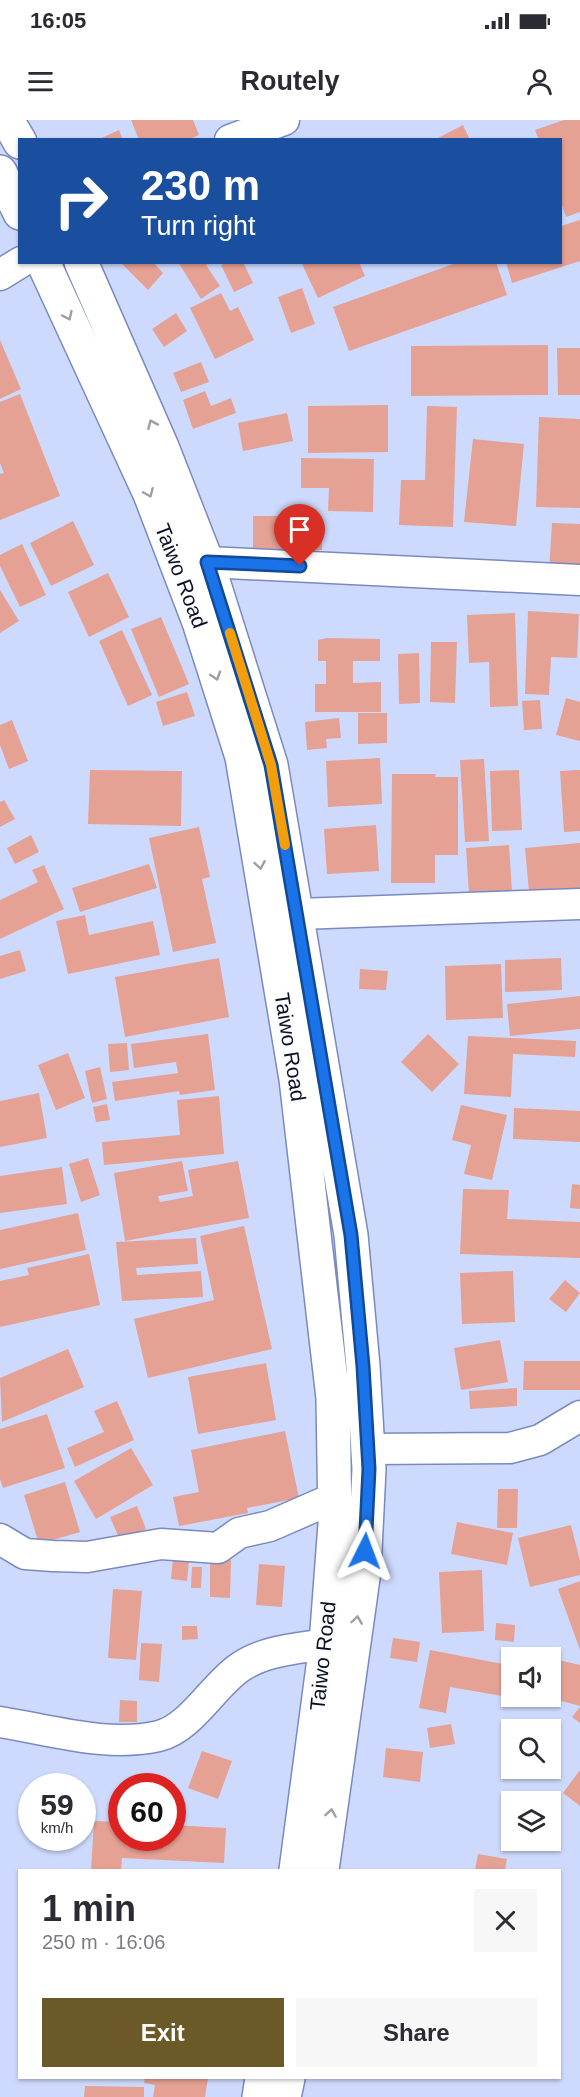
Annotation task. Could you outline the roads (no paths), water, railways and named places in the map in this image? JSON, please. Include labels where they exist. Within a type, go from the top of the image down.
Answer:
[{"type":"main road","points":[[8,120],[18,138]]},
{"type":"main road","points":[[0,172],[18,209]]},
{"type":"main road","name":"Taiwo Road","points":[[44,264],[150,494],[199,622],[242,757],[296,1079],[333,1398],[335,1524],[326,1644],[296,1869]]},
{"type":"main road","name":"Taiwo Road","points":[[82,264],[162,447],[207,562],[271,765],[351,1235],[368,1449],[364,1571],[322,1869]]},
{"type":"main road","points":[[259,2097],[262,2079]]},
{"type":"main road","points":[[284,2097],[288,2079]]},
{"type":"street","points":[[235,138],[284,120]]},
{"type":"street","points":[[0,275],[18,264]]},
{"type":"street","points":[[207,562],[580,580]]},
{"type":"street","points":[[298,914],[580,904]]},
{"type":"street","points":[[368,1449],[510,1448],[540,1440],[580,1416]]},
{"type":"street","points":[[0,1539],[25,1554],[53,1556],[87,1557],[161,1544],[218,1548],[239,1533],[270,1526],[334,1498]]},
{"type":"street","points":[[0,1722],[119,1742],[161,1736],[189,1718],[238,1668],[268,1653],[326,1644]]}]
